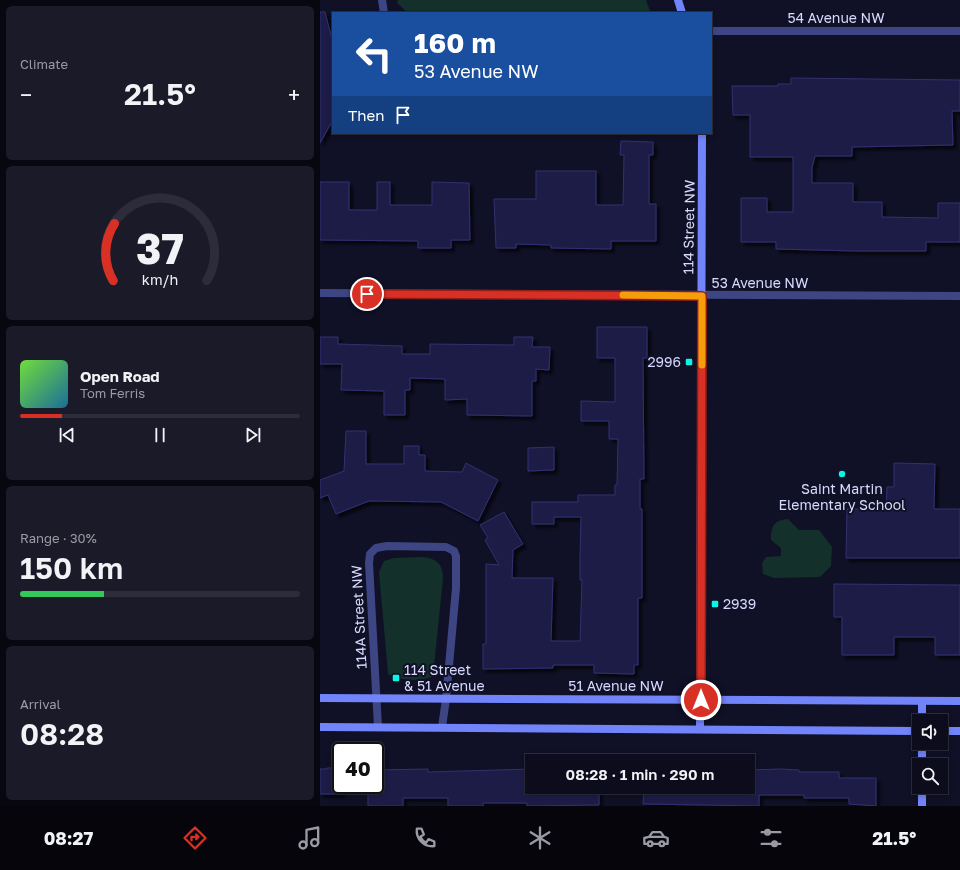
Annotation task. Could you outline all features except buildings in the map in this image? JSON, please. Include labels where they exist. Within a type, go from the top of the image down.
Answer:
[{"type":"main road","points":[[678,0],[682,12]]},
{"type":"main road","name":"114 Street NW","points":[[700,729],[702,134]]},
{"type":"main road","name":"51 Avenue NW","points":[[320,698],[960,701]]},
{"type":"main road","points":[[922,701],[922,714]]},
{"type":"main road","points":[[320,727],[912,731]]},
{"type":"main road","points":[[948,731],[960,731]]},
{"type":"main road","points":[[922,794],[922,806]]},
{"type":"street","points":[[382,0],[384,12]]},
{"type":"street","name":"54 Avenue NW","points":[[712,31],[960,31]]},
{"type":"street","name":"53 Avenue NW","points":[[320,293],[702,296],[960,296]]},
{"type":"street","name":"114A Street NW","points":[[378,727],[369,563],[370,554],[376,548],[387,546],[446,547],[454,551],[456,556],[456,588],[442,727]]},
{"type":"green space","points":[[398,0],[646,0],[650,11],[407,12],[397,3]]},
{"type":"green space","points":[[788,519],[799,530],[819,530],[832,547],[831,566],[820,577],[774,578],[763,574],[762,563],[766,557],[781,556],[781,548],[771,540],[772,528],[779,521]]},
{"type":"green space","points":[[394,558],[427,558],[439,563],[442,570],[443,579],[433,676],[428,678],[410,680],[398,678],[388,674],[379,572],[384,561]]},
{"type":"slow traffic","points":[[623,295],[702,296],[702,365]]},
{"type":"place","name":"2996","points":[[689,362]]},
{"type":"place","name":"Saint Martin Elementary School","points":[[842,474]]},
{"type":"place","name":"2939","points":[[715,604]]},
{"type":"place","name":"114 Street & 51 Avenue","points":[[396,678]]},
{"type":"route","points":[[367,294],[702,296],[701,700]]}]
